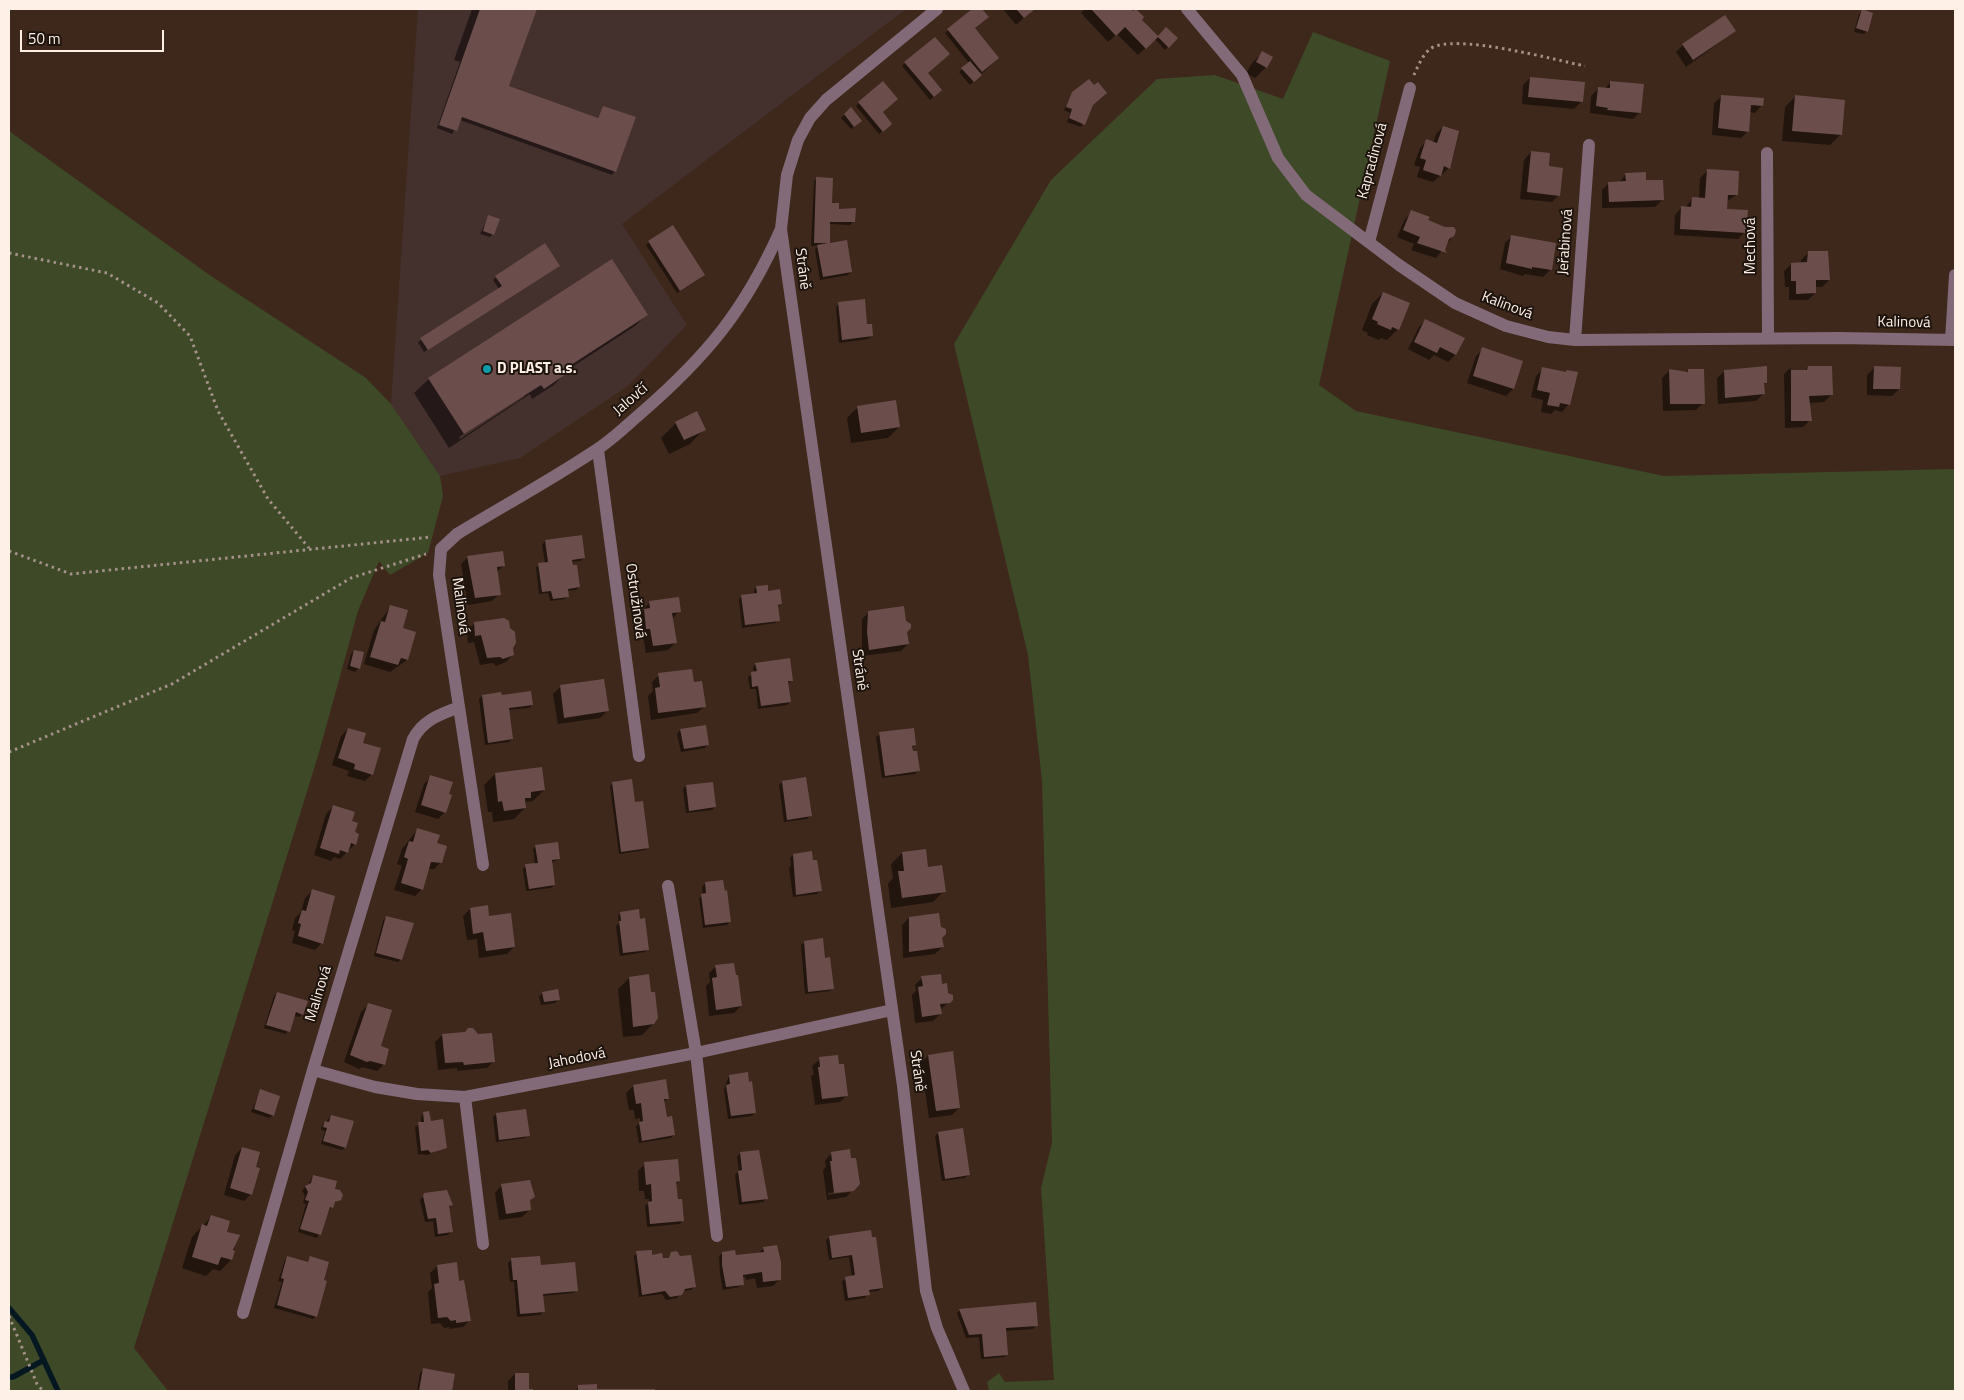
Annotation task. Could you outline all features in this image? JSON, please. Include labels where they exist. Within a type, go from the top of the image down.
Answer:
[{"type":"street","name":"Stráně","points":[[937,9],[826,100],[810,118],[798,140],[788,175],[781,229],[892,1010],[926,1291],[937,1328],[964,1391]]},
{"type":"street","name":"Kalinová","points":[[1187,9],[1242,75],[1278,158],[1306,195],[1398,265],[1464,306],[1506,326],[1548,338],[1575,340],[1768,338],[1953,340]]},
{"type":"street","name":"Kapradinová","points":[[1369,242],[1410,88]]},
{"type":"street","name":"Jeřabinová","points":[[1575,340],[1589,145]]},
{"type":"street","name":"Mechová","points":[[1767,153],[1768,338]]},
{"type":"street","name":"Jalovčí","points":[[444,545],[598,450],[670,388],[709,349],[741,306],[763,270],[781,229]]},
{"type":"street","points":[[1953,340],[1955,275]]},
{"type":"street","name":"Ostružinová","points":[[598,450],[639,756]]},
{"type":"street","name":"Malinová","points":[[444,545],[439,575],[457,708],[483,865]]},
{"type":"street","name":"Malinová","points":[[243,1313],[313,1070],[413,739],[418,729],[426,722],[457,708]]},
{"type":"street","points":[[668,886],[696,1053],[717,1236]]},
{"type":"street","name":"Jahodová","points":[[313,1070],[375,1087],[417,1094],[465,1097],[696,1053],[892,1010]]},
{"type":"street","points":[[465,1097],[483,1244]]},
{"type":"path","points":[[1410,88],[1416,69],[1429,49],[1443,44],[1477,44],[1585,66]]},
{"type":"path","points":[[9,253],[107,273],[158,303],[190,336],[218,411],[268,499],[309,548]]},
{"type":"path","points":[[9,551],[72,574],[438,536],[444,545],[351,578],[172,684],[9,752]]},
{"type":"path","points":[[9,1316],[37,1384],[43,1391]]},
{"type":"shaded area","points":[[418,9],[906,9],[622,224],[687,325],[628,386],[520,458],[440,476],[391,404]]},
{"type":"green space","points":[[1313,32],[1390,61],[1319,385],[1356,411],[1664,476],[1955,469],[1955,1391],[989,1391],[987,1382],[999,1373],[1005,1382],[1054,1380],[1041,1188],[1052,1143],[1042,781],[1028,655],[954,344],[1051,180],[1157,79],[1215,75],[1283,99]]},
{"type":"green space","points":[[9,131],[211,276],[366,378],[391,404],[440,476],[443,496],[428,553],[390,575],[379,561],[358,611],[318,756],[134,1348],[168,1391],[9,1391]]},
{"type":"building","points":[[480,9],[537,9],[509,86],[598,118],[603,106],[636,117],[616,172],[462,117],[457,131],[439,125]]},
{"type":"building","points":[[972,9],[982,9],[989,17],[975,28],[999,58],[982,72],[947,29]]},
{"type":"building","points":[[1016,9],[1035,9],[1024,18]]},
{"type":"building","points":[[1091,9],[1131,9],[1133,11],[1136,9],[1144,17],[1142,20],[1158,36],[1166,27],[1178,38],[1169,48],[1158,37],[1146,49],[1125,27],[1116,36]]},
{"type":"building","points":[[1862,9],[1873,13],[1868,32],[1856,28]]},
{"type":"building","points":[[1725,15],[1736,31],[1693,60],[1682,44]]},
{"type":"building","points":[[935,37],[950,54],[928,73],[942,90],[934,97],[904,62]]},
{"type":"building","points":[[1262,51],[1273,57],[1267,68],[1256,62]]},
{"type":"building","points":[[970,61],[982,75],[974,82],[961,68]]},
{"type":"building","points":[[1530,77],[1585,82],[1583,102],[1528,97]]},
{"type":"building","points":[[1089,79],[1094,85],[1098,82],[1107,93],[1093,105],[1085,125],[1069,118],[1072,109],[1066,107],[1072,92]]},
{"type":"building","points":[[883,81],[898,99],[883,112],[892,124],[883,132],[858,102]]},
{"type":"building","points":[[1610,81],[1644,84],[1641,113],[1607,110],[1608,108],[1596,106],[1598,87],[1610,88]]},
{"type":"building","points":[[1721,95],[1764,98],[1763,106],[1751,105],[1749,132],[1718,128]]},
{"type":"building","points":[[1795,95],[1845,100],[1842,135],[1792,131]]},
{"type":"building","points":[[851,107],[862,121],[854,127],[844,114]]},
{"type":"building","points":[[1443,126],[1459,131],[1450,169],[1444,166],[1441,176],[1423,170],[1426,160],[1420,158],[1426,139],[1437,143]]},
{"type":"building","points":[[1531,151],[1550,153],[1549,166],[1563,168],[1560,196],[1527,192]]},
{"type":"building","points":[[1707,169],[1739,171],[1738,195],[1728,195],[1727,209],[1748,210],[1746,233],[1680,229],[1681,206],[1691,207],[1692,197],[1705,198]]},
{"type":"building","points":[[1646,172],[1646,180],[1663,180],[1664,200],[1609,202],[1608,182],[1626,181],[1625,173]]},
{"type":"building","points":[[816,177],[833,178],[832,203],[839,203],[839,209],[856,208],[855,222],[830,222],[830,243],[847,240],[852,272],[823,277],[817,245],[828,243],[814,243]]},
{"type":"building","points":[[1411,210],[1430,217],[1428,220],[1445,227],[1454,227],[1456,231],[1454,236],[1449,239],[1445,250],[1447,253],[1417,243],[1420,237],[1403,230]]},
{"type":"building","points":[[488,215],[500,219],[494,235],[483,231]]},
{"type":"building","points":[[673,225],[705,275],[680,291],[648,241]]},
{"type":"building","points":[[1511,235],[1556,243],[1552,270],[1532,267],[1532,269],[1506,263]]},
{"type":"building","points":[[545,243],[560,266],[428,350],[420,338],[502,286],[495,276]]},
{"type":"building","points":[[1808,251],[1828,251],[1830,280],[1816,280],[1816,293],[1796,294],[1796,281],[1791,281],[1791,263],[1807,262]]},
{"type":"building","points":[[612,259],[648,315],[571,365],[564,371],[566,374],[544,389],[541,385],[464,434],[428,378]]},
{"type":"building","points":[[1383,292],[1410,303],[1399,330],[1392,327],[1391,330],[1377,324],[1378,322],[1372,319]]},
{"type":"building","points":[[865,299],[867,324],[872,324],[873,336],[842,340],[838,302]]},
{"type":"building","points":[[1425,319],[1465,338],[1456,355],[1440,347],[1437,353],[1414,342]]},
{"type":"building","points":[[1482,347],[1523,361],[1514,389],[1473,376]]},
{"type":"building","points":[[1767,366],[1767,383],[1764,383],[1765,394],[1725,398],[1724,370]]},
{"type":"building","points":[[1808,366],[1832,366],[1833,395],[1809,396],[1812,421],[1791,421],[1791,370],[1807,370]]},
{"type":"building","points":[[1874,366],[1901,367],[1900,389],[1873,389]]},
{"type":"building","points":[[1542,367],[1566,372],[1567,370],[1578,372],[1570,405],[1560,403],[1559,407],[1547,405],[1550,393],[1537,390]]},
{"type":"building","points":[[1669,369],[1688,372],[1688,369],[1704,369],[1705,404],[1670,404]]},
{"type":"building","points":[[896,400],[900,427],[861,433],[857,406]]},
{"type":"building","points":[[697,411],[706,430],[684,440],[675,422]]},
{"type":"building","points":[[582,535],[585,558],[572,560],[573,565],[577,565],[580,587],[568,589],[569,597],[553,599],[551,591],[542,592],[538,563],[548,562],[545,540]]},
{"type":"building","points":[[503,551],[505,566],[497,567],[501,595],[475,598],[467,556]]},
{"type":"building","points":[[768,585],[768,591],[780,589],[782,604],[778,605],[780,621],[745,625],[741,595],[757,593],[756,586]]},
{"type":"building","points":[[679,597],[681,612],[672,613],[677,643],[653,646],[650,629],[646,629],[644,609],[650,608],[649,601]]},
{"type":"building","points":[[390,605],[408,610],[403,628],[416,632],[408,660],[401,658],[398,665],[370,657],[381,621],[385,622]]},
{"type":"building","points":[[904,606],[906,621],[911,624],[911,628],[907,632],[909,644],[869,650],[867,632],[868,611]]},
{"type":"building","points":[[504,618],[509,621],[510,628],[515,632],[514,655],[503,659],[500,657],[487,658],[481,635],[475,636],[474,622]]},
{"type":"building","points":[[354,650],[364,652],[360,669],[350,666]]},
{"type":"building","points":[[790,658],[793,681],[788,681],[791,702],[761,706],[758,686],[752,687],[751,672],[757,671],[755,663]]},
{"type":"building","points":[[692,669],[694,682],[702,681],[706,707],[658,713],[655,688],[660,687],[658,673]]},
{"type":"building","points":[[604,679],[609,711],[564,718],[560,685]]},
{"type":"building","points":[[531,691],[533,705],[509,708],[513,739],[488,743],[482,695],[501,692],[502,695]]},
{"type":"building","points":[[706,725],[709,745],[684,749],[680,729]]},
{"type":"building","points":[[348,728],[366,733],[363,743],[381,748],[373,775],[354,769],[355,764],[338,758]]},
{"type":"building","points":[[914,728],[916,745],[912,746],[913,751],[917,751],[920,771],[885,776],[879,732]]},
{"type":"building","points":[[542,767],[545,790],[531,792],[531,798],[525,798],[526,808],[504,811],[502,801],[498,802],[495,773]]},
{"type":"building","points":[[430,775],[453,782],[449,794],[452,795],[446,813],[421,805]]},
{"type":"building","points":[[806,777],[812,816],[787,820],[782,781]]},
{"type":"building","points":[[632,779],[635,802],[643,801],[649,848],[621,852],[612,782]]},
{"type":"building","points":[[713,782],[716,807],[689,811],[686,785]]},
{"type":"building","points":[[333,805],[355,812],[352,821],[358,823],[355,832],[359,834],[356,845],[351,843],[348,853],[340,850],[339,854],[320,848]]},
{"type":"building","points":[[417,828],[440,835],[437,843],[447,846],[442,863],[431,862],[423,890],[401,883],[408,859],[404,857],[409,841],[413,842]]},
{"type":"building","points":[[558,842],[560,859],[552,860],[555,885],[529,889],[525,864],[538,863],[535,845]]},
{"type":"building","points":[[926,849],[928,867],[942,865],[946,892],[902,898],[898,871],[904,871],[902,852]]},
{"type":"building","points":[[812,851],[813,860],[817,860],[822,891],[796,895],[793,854]]},
{"type":"building","points":[[723,880],[725,891],[727,890],[731,922],[705,925],[701,894],[706,893],[705,882]]},
{"type":"building","points":[[312,889],[335,896],[323,944],[298,936],[301,924],[298,923],[302,910],[306,911]]},
{"type":"building","points":[[488,905],[489,916],[511,913],[515,947],[486,951],[483,932],[473,934],[470,908]]},
{"type":"building","points":[[639,909],[640,919],[645,918],[649,950],[623,953],[619,921],[621,921],[620,912]]},
{"type":"building","points":[[939,913],[941,927],[946,929],[946,934],[942,938],[944,947],[909,952],[909,917]]},
{"type":"building","points":[[386,916],[414,923],[402,960],[376,953]]},
{"type":"building","points":[[823,938],[825,958],[830,957],[834,989],[808,992],[804,941]]},
{"type":"building","points":[[734,963],[736,975],[738,975],[742,1006],[716,1010],[712,978],[717,977],[715,965]]},
{"type":"building","points":[[649,974],[651,992],[655,992],[658,1018],[654,1024],[633,1027],[629,977]]},
{"type":"building","points":[[941,974],[942,984],[947,983],[948,993],[953,995],[953,1000],[950,1003],[940,1004],[942,1014],[922,1017],[918,987],[923,986],[921,976]]},
{"type":"building","points":[[558,989],[560,1000],[544,1002],[542,992]]},
{"type":"building","points":[[277,992],[308,1001],[303,1015],[296,1012],[290,1032],[266,1025]]},
{"type":"building","points":[[368,1003],[392,1010],[381,1046],[389,1049],[385,1065],[367,1062],[350,1055]]},
{"type":"building","points":[[468,1028],[473,1028],[478,1034],[492,1033],[495,1062],[464,1065],[463,1062],[445,1063],[442,1034],[465,1032]]},
{"type":"building","points":[[953,1051],[960,1108],[936,1111],[928,1055]]},
{"type":"building","points":[[838,1055],[839,1064],[844,1064],[848,1096],[822,1099],[818,1067],[820,1067],[819,1057]]},
{"type":"building","points":[[748,1072],[749,1082],[752,1081],[756,1113],[731,1116],[726,1085],[730,1084],[729,1075]]},
{"type":"building","points":[[666,1079],[669,1099],[664,1099],[667,1117],[672,1116],[675,1135],[642,1141],[639,1122],[643,1121],[641,1103],[636,1104],[633,1085]]},
{"type":"building","points":[[260,1089],[280,1096],[274,1116],[254,1109]]},
{"type":"building","points":[[526,1109],[530,1136],[499,1140],[496,1113]]},
{"type":"building","points":[[429,1111],[431,1121],[443,1119],[447,1148],[431,1153],[428,1150],[421,1151],[418,1122],[424,1122],[423,1112]]},
{"type":"building","points":[[331,1115],[354,1121],[346,1148],[323,1141],[327,1128],[323,1127],[325,1121],[329,1122]]},
{"type":"building","points":[[963,1128],[970,1175],[945,1179],[938,1132]]},
{"type":"building","points":[[242,1147],[260,1152],[256,1167],[260,1168],[252,1195],[230,1188]]},
{"type":"building","points":[[850,1149],[851,1158],[856,1158],[860,1184],[854,1191],[834,1193],[830,1161],[832,1161],[831,1152]]},
{"type":"building","points":[[759,1150],[768,1199],[742,1202],[738,1171],[742,1170],[740,1152]]},
{"type":"building","points":[[678,1159],[680,1181],[676,1182],[678,1199],[682,1199],[684,1221],[650,1224],[648,1202],[652,1201],[651,1184],[646,1185],[644,1162]]},
{"type":"building","points":[[313,1175],[337,1181],[335,1189],[340,1190],[343,1195],[341,1200],[335,1202],[333,1208],[330,1207],[321,1235],[300,1229],[309,1201],[305,1200],[308,1192],[305,1186],[311,1183]]},
{"type":"building","points":[[530,1180],[535,1197],[530,1200],[531,1210],[506,1214],[501,1184]]},
{"type":"building","points":[[447,1190],[453,1205],[449,1206],[453,1232],[438,1234],[436,1218],[428,1219],[423,1196],[424,1193]]},
{"type":"building","points":[[211,1215],[230,1221],[227,1232],[240,1235],[233,1250],[235,1251],[232,1260],[221,1257],[218,1265],[192,1257],[202,1224],[207,1226]]},
{"type":"building","points":[[871,1230],[872,1237],[876,1237],[883,1288],[869,1290],[870,1295],[848,1298],[845,1277],[855,1275],[852,1255],[832,1258],[829,1236]]},
{"type":"building","points":[[777,1245],[781,1262],[781,1280],[763,1282],[762,1272],[743,1275],[744,1285],[726,1287],[722,1252],[735,1250],[736,1255],[764,1252],[763,1247]]},
{"type":"building","points":[[652,1250],[652,1255],[662,1253],[663,1258],[669,1258],[671,1252],[677,1251],[680,1256],[691,1255],[696,1287],[685,1289],[682,1295],[670,1297],[665,1291],[642,1295],[636,1251]]},
{"type":"building","points":[[287,1256],[308,1262],[310,1256],[329,1262],[324,1280],[327,1281],[317,1317],[277,1305],[284,1279],[281,1278]]},
{"type":"building","points":[[540,1256],[541,1265],[575,1262],[578,1291],[543,1294],[545,1312],[520,1314],[517,1280],[513,1280],[511,1258]]},
{"type":"building","points":[[457,1262],[459,1281],[464,1280],[471,1321],[456,1323],[456,1320],[451,1321],[447,1317],[438,1318],[434,1284],[439,1283],[437,1265]]},
{"type":"building","points":[[1036,1302],[1038,1326],[1006,1328],[1008,1355],[984,1357],[982,1334],[969,1335],[959,1309]]},
{"type":"building","points":[[423,1368],[455,1374],[452,1391],[419,1391]]},
{"type":"building","points":[[515,1373],[529,1373],[529,1389],[533,1389],[533,1391],[515,1391]]},
{"type":"building","points":[[597,1384],[597,1389],[655,1389],[655,1391],[578,1391],[578,1385]]},
{"type":"waterway","points":[[9,1308],[32,1335],[58,1391]]},
{"type":"waterway","points":[[9,1377],[13,1377],[44,1360]]},
{"type":"place","name":"D PLAST a.s.","points":[[487,369]]}]
